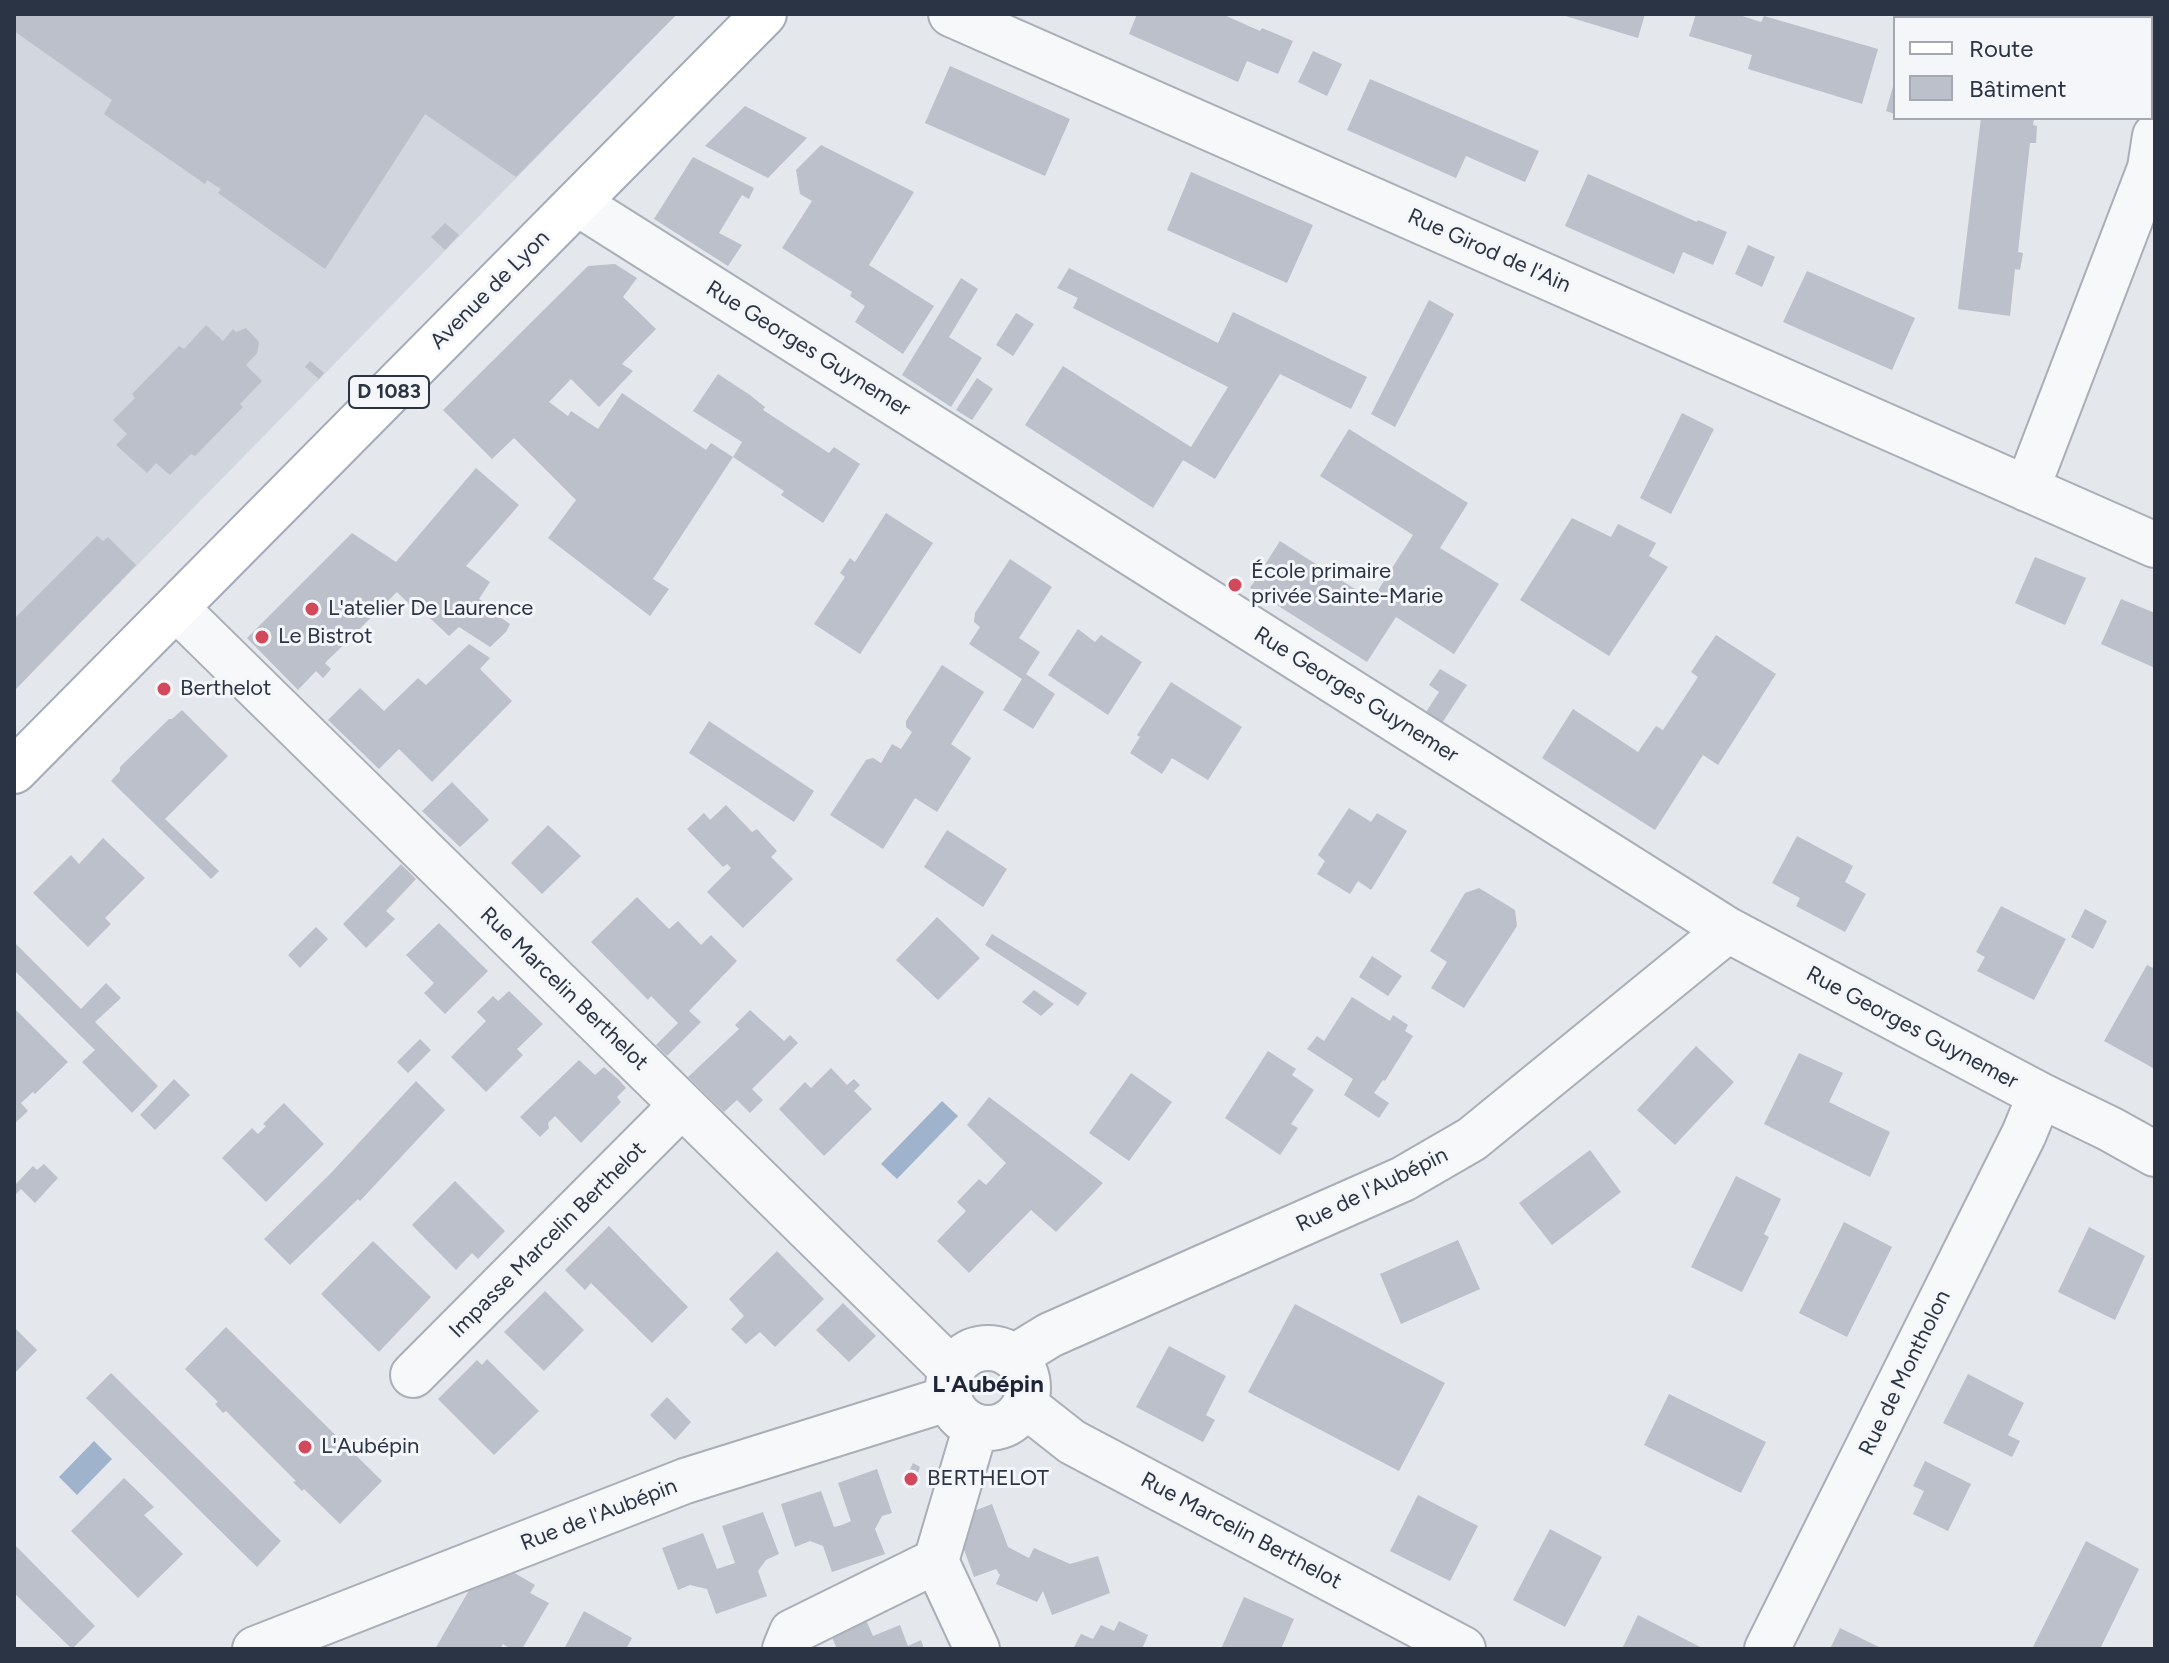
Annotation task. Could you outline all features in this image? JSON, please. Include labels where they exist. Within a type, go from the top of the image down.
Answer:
[{"type":"main road","name":"Avenue de Lyon","points":[[14,771],[764,14]]},
{"type":"street","name":"Rue Girod de l'Ain","points":[[951,14],[2155,545]]},
{"type":"street","points":[[2027,489],[2150,168],[2155,136]]},
{"type":"street","name":"Rue Georges Guynemer","points":[[577,203],[1728,930],[2154,1152]]},
{"type":"street","name":"Rue Marcelin Berthelot","points":[[176,608],[682,1105],[959,1398]]},
{"type":"street","name":"Rue de l'Aubépin","points":[[1014,1357],[1050,1335],[1403,1179],[1472,1139],[1728,930]]},
{"type":"street","name":"Rue de Montholon","points":[[1767,1649],[2024,1134],[2040,1095]]},
{"type":"street","name":"Impasse Marcelin Berthelot","points":[[413,1375],[682,1105]]},
{"type":"street","points":[[959,1398],[990,1428],[1003,1426],[1017,1417],[1025,1405],[1029,1392],[1028,1378],[1014,1357],[1001,1350],[974,1350],[961,1359],[959,1398],[936,1561],[977,1649]]},
{"type":"street","name":"Rue de l'Aubépin","points":[[255,1649],[685,1481],[959,1398]]},
{"type":"street","name":"Rue Marcelin Berthelot","points":[[1025,1405],[1072,1442],[1439,1643]]},
{"type":"street","points":[[785,1649],[792,1632],[936,1561]]},
{"type":"shaded area","points":[[14,14],[677,14],[14,691]]},
{"type":"water","points":[[942,1101],[958,1116],[897,1179],[881,1164]]},
{"type":"water","points":[[94,1441],[112,1459],[77,1495],[59,1477]]},
{"type":"building","points":[[14,14],[677,14],[516,177],[425,114],[325,269],[218,193],[221,189],[207,180],[205,184],[104,114],[112,100],[14,31]]},
{"type":"building","points":[[1137,14],[1222,14],[1293,41],[1278,74],[1247,61],[1238,82],[1129,34]]},
{"type":"building","points":[[1559,14],[1645,14],[1638,38]]},
{"type":"building","points":[[1696,14],[1736,14],[1761,22],[1764,16],[1878,49],[1862,104],[1748,69],[1752,55],[1689,36]]},
{"type":"building","points":[[1313,51],[1342,64],[1327,96],[1298,82]]},
{"type":"building","points":[[950,66],[1070,119],[1045,176],[925,123]]},
{"type":"building","points":[[1370,79],[1539,151],[1525,182],[1466,156],[1456,178],[1347,130]]},
{"type":"building","points":[[1893,86],[1893,113],[1886,111]]},
{"type":"building","points":[[745,106],[807,138],[768,178],[705,146]]},
{"type":"building","points":[[1981,120],[2034,120],[2033,125],[2037,126],[2036,143],[2030,143],[2018,252],[2023,253],[2020,270],[2015,269],[2010,316],[1958,309]]},
{"type":"building","points":[[821,145],[914,192],[869,265],[934,306],[903,354],[855,322],[865,306],[850,296],[852,292],[782,248],[812,201],[800,194],[796,170]]},
{"type":"building","points":[[693,157],[754,188],[749,199],[742,195],[719,233],[742,245],[728,266],[654,219]]},
{"type":"building","points":[[1191,172],[1313,225],[1287,283],[1167,230]]},
{"type":"building","points":[[1588,174],[1727,232],[1713,265],[1683,252],[1674,274],[1565,226]]},
{"type":"building","points":[[445,223],[459,235],[445,250],[431,237]]},
{"type":"building","points":[[1748,245],[1775,257],[1762,287],[1735,274]]},
{"type":"building","points":[[615,264],[637,278],[623,297],[656,329],[622,364],[633,371],[599,407],[571,379],[549,402],[568,416],[571,411],[598,429],[622,393],[706,450],[711,443],[733,457],[653,579],[669,589],[650,616],[548,538],[576,500],[514,438],[492,459],[443,410],[588,266]]},
{"type":"building","points":[[1069,268],[1218,343],[1233,312],[1367,377],[1351,409],[1280,374],[1215,479],[1183,460],[1153,508],[1025,425],[1063,366],[1191,447],[1228,387],[1073,308],[1078,298],[1057,288]]},
{"type":"building","points":[[1807,271],[1915,318],[1892,370],[1783,322]]},
{"type":"building","points":[[961,278],[978,289],[949,337],[982,358],[951,407],[902,375]]},
{"type":"building","points":[[1429,300],[1454,314],[1395,427],[1371,414]]},
{"type":"building","points":[[1016,313],[1034,324],[1013,356],[996,345]]},
{"type":"building","points":[[206,325],[223,341],[233,329],[236,332],[246,328],[259,342],[257,353],[246,365],[262,381],[240,404],[243,407],[195,456],[191,454],[170,475],[156,463],[147,473],[116,445],[127,434],[113,420],[135,398],[132,394],[179,346],[184,349]]},
{"type":"building","points":[[310,361],[324,373],[319,379],[305,367]]},
{"type":"building","points":[[718,374],[765,407],[763,410],[829,453],[834,447],[860,464],[823,523],[781,495],[784,491],[733,457],[742,442],[693,411]]},
{"type":"building","points":[[977,378],[993,389],[972,420],[956,410]]},
{"type":"building","points":[[1682,413],[1714,429],[1671,514],[1640,498]]},
{"type":"building","points":[[1349,429],[1468,503],[1440,548],[1499,584],[1454,654],[1396,617],[1367,662],[1250,588],[1280,541],[1372,600],[1413,535],[1320,476]]},
{"type":"building","points":[[476,468],[519,505],[466,566],[490,582],[479,599],[502,614],[500,617],[510,624],[490,647],[459,627],[449,636],[397,592],[325,663],[331,669],[323,678],[316,671],[298,690],[247,638],[352,533],[396,562]]},
{"type":"building","points":[[886,513],[933,543],[860,654],[814,624],[845,577],[840,573],[850,558],[855,562]]},
{"type":"building","points":[[1572,518],[1611,537],[1618,524],[1656,543],[1649,556],[1668,567],[1609,656],[1520,600]]},
{"type":"building","points":[[97,536],[103,541],[108,537],[136,565],[14,691],[14,619]]},
{"type":"building","points":[[2035,557],[2086,578],[2065,625],[2015,603]]},
{"type":"building","points":[[1010,559],[1052,587],[1019,638],[1040,652],[1026,674],[1055,694],[1033,729],[1003,710],[1022,679],[969,644],[980,627],[974,622],[975,613]]},
{"type":"building","points":[[2121,599],[2155,613],[2155,668],[2101,644]]},
{"type":"building","points":[[1078,629],[1095,642],[1101,635],[1142,662],[1108,715],[1048,675]]},
{"type":"building","points":[[1716,635],[1776,674],[1718,765],[1703,755],[1655,830],[1542,758],[1573,709],[1638,752],[1656,726],[1663,730],[1698,677],[1691,672]]},
{"type":"building","points":[[469,644],[490,658],[480,669],[512,701],[432,782],[399,749],[379,769],[328,720],[360,688],[384,711],[418,678],[426,685]]},
{"type":"building","points":[[942,665],[984,692],[951,744],[971,758],[937,812],[915,798],[883,849],[830,815],[866,760],[873,758],[881,763],[892,744],[901,749],[912,732],[906,727],[906,721]]},
{"type":"building","points":[[1440,669],[1467,685],[1442,723],[1426,712],[1439,692],[1429,685]]},
{"type":"building","points":[[1171,682],[1242,727],[1208,780],[1172,758],[1162,774],[1130,753],[1140,737],[1137,735]]},
{"type":"building","points":[[182,710],[228,756],[165,819],[219,871],[211,879],[111,781],[120,767]]},
{"type":"building","points":[[709,721],[814,791],[794,822],[689,753]]},
{"type":"building","points":[[452,782],[489,820],[460,847],[422,811]]},
{"type":"building","points":[[726,805],[752,832],[757,829],[777,851],[771,857],[793,879],[743,928],[707,892],[731,868],[727,864],[723,867],[687,829],[704,813],[710,820]]},
{"type":"building","points":[[1349,808],[1371,822],[1377,813],[1407,831],[1371,890],[1358,881],[1350,894],[1317,874],[1325,861],[1318,855]]},
{"type":"building","points":[[548,825],[581,856],[542,894],[511,863]]},
{"type":"building","points":[[947,830],[1007,869],[983,907],[924,867]]},
{"type":"building","points":[[1797,836],[1853,866],[1845,882],[1866,894],[1845,932],[1796,906],[1800,898],[1772,883]]},
{"type":"building","points":[[103,838],[145,878],[105,918],[111,924],[88,947],[33,893],[71,855],[79,864]]},
{"type":"building","points":[[401,864],[416,879],[386,911],[395,919],[366,948],[343,924]]},
{"type":"building","points":[[1479,888],[1515,910],[1517,926],[1464,1008],[1431,988],[1447,962],[1430,951],[1465,893]]},
{"type":"building","points":[[637,897],[669,929],[678,921],[701,945],[711,935],[737,961],[689,1011],[701,1022],[667,1056],[656,1045],[678,1023],[651,996],[648,1000],[591,942]]},
{"type":"building","points":[[2001,906],[2066,939],[2034,1000],[1977,971],[1985,957],[1976,952]]},
{"type":"building","points":[[2085,909],[2107,921],[2093,949],[2071,937]]},
{"type":"building","points":[[937,917],[980,958],[938,1000],[896,960]]},
{"type":"building","points":[[439,923],[488,971],[445,1014],[424,993],[434,983],[406,955]]},
{"type":"building","points":[[316,927],[328,939],[300,968],[288,955]]},
{"type":"building","points":[[992,934],[1087,993],[1078,1006],[985,945]]},
{"type":"building","points":[[14,942],[81,1009],[106,983],[121,998],[95,1022],[158,1086],[132,1113],[82,1062],[95,1050],[14,970]]},
{"type":"building","points":[[1372,956],[1402,976],[1388,996],[1359,977]]},
{"type":"building","points":[[2147,965],[2155,969],[2153,1068],[2104,1041]]},
{"type":"building","points":[[1034,990],[1054,1004],[1041,1016],[1022,1002]]},
{"type":"building","points":[[509,991],[543,1024],[517,1049],[523,1055],[486,1092],[451,1057],[486,1021],[477,1012],[493,996],[498,1001]]},
{"type":"building","points":[[1352,997],[1390,1021],[1393,1015],[1408,1025],[1405,1031],[1413,1036],[1374,1093],[1389,1103],[1379,1118],[1344,1095],[1353,1079],[1307,1049],[1317,1036],[1324,1041]]},
{"type":"building","points":[[14,1008],[68,1062],[35,1094],[33,1092],[21,1103],[28,1111],[14,1124]]},
{"type":"building","points":[[750,1010],[784,1041],[790,1035],[798,1043],[752,1089],[763,1100],[750,1113],[737,1100],[724,1112],[688,1077],[739,1029],[735,1025]]},
{"type":"building","points":[[420,1039],[431,1050],[408,1073],[397,1062]]},
{"type":"building","points":[[1696,1046],[1734,1082],[1675,1145],[1637,1110]]},
{"type":"building","points":[[1268,1051],[1296,1069],[1292,1075],[1314,1090],[1291,1124],[1298,1128],[1280,1155],[1225,1118]]},
{"type":"building","points":[[1799,1053],[1843,1073],[1829,1102],[1890,1132],[1870,1177],[1764,1124]]},
{"type":"building","points":[[579,1060],[595,1075],[604,1067],[618,1079],[626,1088],[617,1097],[621,1102],[581,1143],[555,1116],[540,1137],[520,1117]]},
{"type":"building","points":[[831,1068],[847,1085],[854,1079],[860,1085],[854,1091],[872,1109],[824,1156],[779,1109],[805,1082],[811,1088]]},
{"type":"building","points":[[1131,1073],[1172,1102],[1129,1161],[1089,1133]]},
{"type":"building","points":[[174,1079],[190,1095],[155,1130],[140,1115]]},
{"type":"building","points":[[416,1081],[445,1110],[360,1201],[358,1199],[290,1265],[264,1239],[331,1173]]},
{"type":"building","points":[[989,1097],[1103,1183],[1056,1232],[1031,1210],[969,1273],[937,1241],[966,1211],[957,1202],[979,1179],[986,1185],[1006,1163],[967,1125]]},
{"type":"building","points":[[284,1103],[324,1144],[266,1202],[222,1158],[252,1128],[258,1134],[266,1126],[263,1124]]},
{"type":"building","points":[[1590,1150],[1621,1192],[1552,1245],[1519,1203]]},
{"type":"building","points":[[44,1164],[58,1178],[35,1203],[21,1189],[14,1196],[14,1181],[16,1184],[33,1166],[37,1170]]},
{"type":"building","points":[[1736,1176],[1781,1199],[1764,1234],[1769,1237],[1742,1292],[1691,1267]]},
{"type":"building","points":[[455,1181],[505,1231],[478,1259],[472,1253],[456,1270],[412,1225]]},
{"type":"building","points":[[1844,1222],[1892,1247],[1847,1337],[1799,1313]]},
{"type":"building","points":[[609,1226],[688,1307],[652,1343],[591,1283],[585,1290],[565,1270]]},
{"type":"building","points":[[2089,1227],[2145,1256],[2115,1320],[2058,1292]]},
{"type":"building","points":[[1458,1240],[1480,1289],[1401,1324],[1380,1274]]},
{"type":"building","points":[[373,1241],[431,1297],[379,1352],[321,1294]]},
{"type":"building","points":[[777,1251],[824,1299],[775,1347],[760,1332],[746,1344],[731,1329],[744,1316],[729,1299]]},
{"type":"building","points":[[545,1291],[584,1330],[544,1371],[504,1332]]},
{"type":"building","points":[[843,1303],[876,1336],[849,1362],[816,1330]]},
{"type":"building","points":[[1295,1304],[1445,1383],[1399,1471],[1248,1392]]},
{"type":"building","points":[[14,1327],[37,1350],[14,1374]]},
{"type":"building","name":"L'Aubépin","points":[[226,1327],[382,1481],[340,1524],[304,1489],[302,1491],[293,1482],[296,1481],[226,1411],[223,1413],[215,1404],[218,1402],[185,1369]]},
{"type":"building","points":[[1169,1346],[1226,1376],[1206,1415],[1215,1420],[1203,1442],[1136,1407]]},
{"type":"building","points":[[487,1359],[539,1411],[494,1455],[438,1399],[477,1360],[482,1365]]},
{"type":"building","points":[[111,1373],[281,1541],[257,1567],[86,1398]]},
{"type":"building","points":[[1968,1374],[2024,1403],[2008,1435],[2020,1441],[2012,1457],[1943,1423]]},
{"type":"building","points":[[1669,1394],[1766,1442],[1741,1493],[1644,1445]]},
{"type":"building","points":[[667,1397],[691,1422],[675,1440],[650,1415]]},
{"type":"building","points":[[1925,1461],[1971,1484],[1948,1531],[1913,1514],[1924,1491],[1913,1486]]},
{"type":"building","name":"BERTHELOT","points":[[913,1463],[920,1467],[920,1475],[913,1489],[903,1484]]},
{"type":"building","points":[[877,1469],[892,1513],[882,1516],[875,1529],[885,1554],[832,1572],[823,1546],[810,1541],[795,1547],[781,1504],[821,1491],[834,1527],[842,1525],[851,1521],[838,1483]]},
{"type":"building","points":[[124,1478],[154,1507],[144,1515],[183,1554],[138,1598],[71,1531]]},
{"type":"building","points":[[1418,1495],[1478,1526],[1450,1581],[1390,1551]]},
{"type":"building","points":[[992,1504],[1008,1547],[1029,1558],[1034,1548],[1070,1564],[1098,1556],[1110,1593],[1052,1615],[1043,1591],[1037,1602],[996,1584],[1000,1575],[996,1569],[974,1577],[955,1525],[966,1514]]},
{"type":"building","points":[[763,1512],[779,1554],[766,1560],[758,1571],[767,1596],[716,1614],[707,1589],[690,1585],[678,1590],[662,1548],[703,1533],[717,1569],[735,1563],[722,1526]]},
{"type":"building","points":[[1550,1529],[1602,1557],[1565,1627],[1513,1600]]},
{"type":"building","points":[[2086,1541],[2139,1569],[2100,1649],[2032,1649]]},
{"type":"building","points":[[14,1544],[95,1626],[72,1649],[14,1593]]},
{"type":"building","points":[[511,1571],[535,1585],[530,1593],[549,1603],[522,1649],[511,1649],[503,1644],[500,1649],[435,1649],[471,1587]]},
{"type":"building","points":[[1244,1597],[1294,1619],[1281,1649],[1221,1649]]},
{"type":"building","points":[[584,1611],[632,1638],[626,1649],[564,1649]]},
{"type":"building","points":[[1638,1615],[1704,1649],[1622,1649]]},
{"type":"building","points":[[866,1620],[873,1636],[900,1625],[908,1646],[921,1640],[924,1649],[837,1649],[831,1635]]},
{"type":"building","points":[[1119,1621],[1148,1635],[1142,1649],[1073,1649],[1081,1634],[1093,1639],[1101,1625],[1114,1631]]},
{"type":"building","points":[[1840,1628],[1883,1649],[1830,1649]]},
{"type":"place","name":"École primaire privée Sainte-Marie","points":[[1235,585]]},
{"type":"place","name":"L'atelier De Laurence","points":[[312,609]]},
{"type":"place","name":"Le Bistrot","points":[[262,637]]},
{"type":"place","name":"Berthelot","points":[[164,689]]},
{"type":"place","name":"L'Aubépin","points":[[305,1447]]},
{"type":"place","name":"BERTHELOT","points":[[911,1479]]},
{"type":"district","name":"L'Aubépin","points":[[988,1385]]}]
